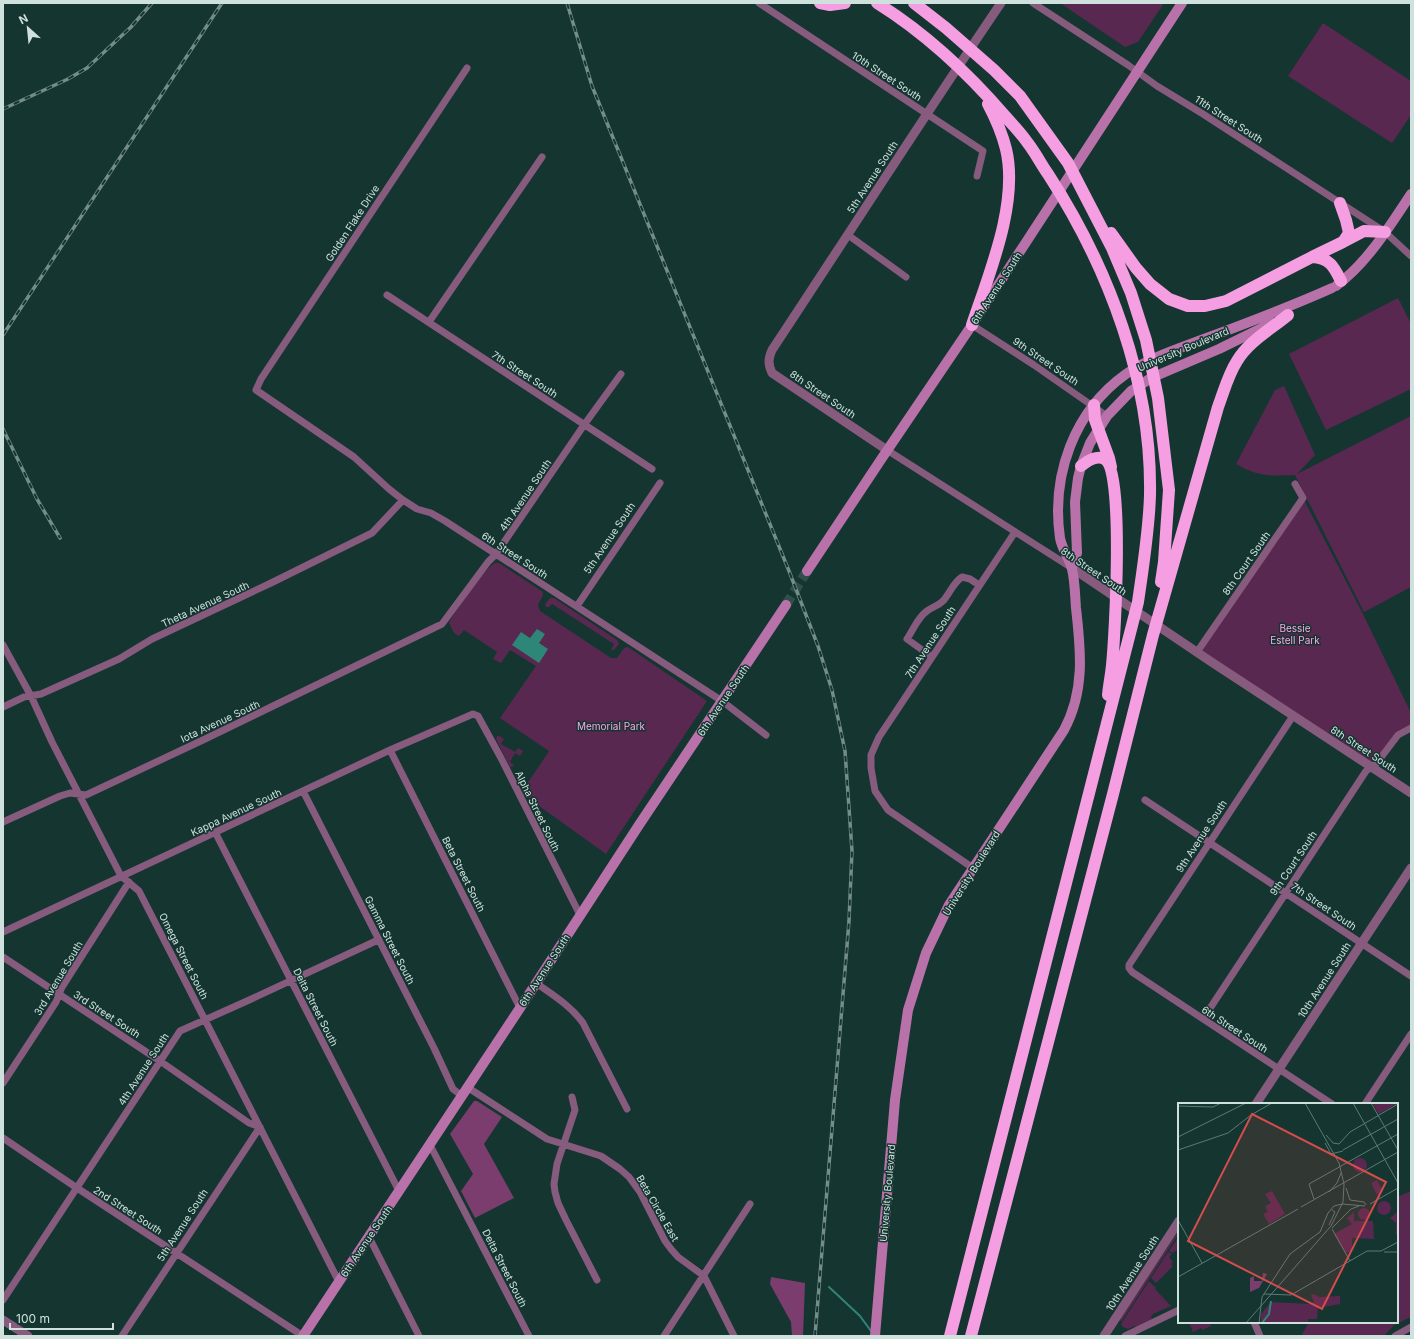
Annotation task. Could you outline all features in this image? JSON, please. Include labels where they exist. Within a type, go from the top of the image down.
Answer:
[{"type":"highway","points":[[820,3],[830,5],[845,3]]},
{"type":"highway","points":[[914,3],[946,28],[994,70],[1020,96],[1068,163],[1112,248],[1131,293],[1146,340],[1158,398],[1169,490],[1161,596]]},
{"type":"highway","points":[[881,5],[916,30],[981,88],[1027,142],[1062,196],[1089,245],[1113,299],[1130,350],[1143,407],[1149,464],[1150,495],[1146,546],[1138,602],[950,1336]]},
{"type":"highway","points":[[972,325],[1006,214],[1009,175],[1006,150],[1000,126],[981,88]]},
{"type":"highway","points":[[1086,197],[1150,284],[1169,299],[1188,306],[1205,306],[1226,301],[1364,231],[1385,232]]},
{"type":"highway","points":[[1340,203],[1349,233],[1343,242]]},
{"type":"highway","points":[[1312,257],[1322,258],[1328,261],[1336,271],[1336,285]]},
{"type":"highway","points":[[971,1336],[1111,802],[1153,635],[1161,596],[1218,407],[1229,376],[1237,360],[1248,346],[1288,315]]},
{"type":"highway","points":[[1094,405],[1095,420],[1112,469],[1117,517],[1112,666],[1098,763]]},
{"type":"highway","points":[[1081,466],[1093,458],[1100,458],[1106,461],[1112,469]]},
{"type":"main road","name":"6th Avenue South","points":[[808,571],[972,325],[1136,71],[1182,3]]},
{"type":"main road","name":"University Boulevard","points":[[1072,568],[1078,553],[1075,502],[1081,466],[1098,428],[1122,399],[1131,391],[1152,378],[1225,346],[1288,315],[1336,285],[1358,266],[1385,232],[1411,194]]},
{"type":"main road","name":"University Boulevard","points":[[875,1336],[895,1100],[908,1010],[929,947],[949,905],[1057,742],[1074,708],[1079,683],[1081,658],[1072,568],[1060,540],[1058,516],[1058,491],[1070,444],[1081,423],[1094,405],[1117,381],[1127,374],[1148,362],[1293,306],[1336,285]]},
{"type":"main road","name":"6th Avenue South","points":[[303,1336],[786,605]]},
{"type":"street","name":"10th Street South","points":[[759,3],[983,151],[977,176]]},
{"type":"street","name":"5th Avenue South","points":[[768,365],[768,359],[772,350],[926,113],[1001,3]]},
{"type":"street","name":"11th Street South","points":[[1033,3],[1152,83],[1203,114],[1385,232],[1411,256]]},
{"type":"street","name":"Golden Flake Drive","points":[[256,390],[261,379],[467,68]]},
{"type":"street","points":[[429,322],[542,157]]},
{"type":"street","points":[[848,235],[906,277]]},
{"type":"street","name":"7th Street South","points":[[387,295],[652,469]]},
{"type":"street","name":"9th Street South","points":[[972,325],[1094,405],[1107,416]]},
{"type":"street","name":"8th Street South","points":[[768,365],[772,373],[888,450],[1072,568],[1411,793]]},
{"type":"street","name":"4th Avenue South","points":[[442,624],[488,562],[496,554],[584,425],[621,374]]},
{"type":"street","name":"6th Street South","points":[[256,390],[354,457],[403,500],[417,509],[445,521],[577,606],[722,701],[766,735]]},
{"type":"street","name":"5th Avenue South","points":[[577,606],[660,482]]},
{"type":"street","name":"8th Court South","points":[[1197,652],[1303,498],[1295,484]]},
{"type":"street","name":"Theta Avenue South","points":[[3,706],[24,697],[41,694],[118,659],[152,639],[271,583],[372,533],[403,500]]},
{"type":"street","name":"7th Avenue South","points":[[973,868],[888,810],[875,791],[871,768],[871,755],[879,737],[1015,532]]},
{"type":"street","points":[[932,657],[907,639],[918,622],[926,611],[936,607],[942,602],[953,585],[962,577],[970,579],[979,585]]},
{"type":"street","name":"Iota Avenue South","points":[[3,822],[60,796],[70,793],[86,795],[442,624]]},
{"type":"street","name":"Omega Street South","points":[[3,645],[31,696],[52,742],[121,876],[139,890],[339,1282]]},
{"type":"street","name":"Kappa Avenue South","points":[[3,932],[390,750],[473,714],[478,716]]},
{"type":"street","name":"Alpha Street South","points":[[478,716],[501,758],[580,915]]},
{"type":"street","name":"9th Avenue South","points":[[1129,968],[1129,964],[1293,716]]},
{"type":"street","name":"9th Court South","points":[[1202,1020],[1366,771],[1376,764],[1398,735],[1411,728]]},
{"type":"street","name":"Beta Street South","points":[[390,750],[520,1008]]},
{"type":"street","name":"Gamma Street South","points":[[303,791],[434,1048],[453,1089],[465,1091]]},
{"type":"street","name":"7th Street South","points":[[1146,800],[1411,976]]},
{"type":"street","name":"Delta Street South","points":[[216,832],[399,1191]]},
{"type":"street","name":"10th Avenue South","points":[[1257,1103],[1411,868]]},
{"type":"street","name":"3rd Avenue South","points":[[3,1083],[56,1002],[62,987],[129,882]]},
{"type":"street","name":"4th Avenue South","points":[[3,1300],[180,1031],[206,1021],[378,940]]},
{"type":"street","name":"3rd Street South","points":[[3,957],[160,1061],[249,1123],[260,1126]]},
{"type":"street","name":"6th Street South","points":[[1129,968],[1132,972],[1202,1020],[1330,1103]]},
{"type":"street","points":[[536,983],[566,1004],[580,1019],[627,1109]]},
{"type":"street","points":[[1366,1103],[1411,1034]]},
{"type":"street","name":"Beta Circle East","points":[[465,1091],[538,1134],[563,1145],[602,1156],[620,1169],[629,1177],[640,1192],[665,1241],[671,1249],[704,1276]]},
{"type":"street","points":[[572,1097],[574,1110],[557,1164],[554,1184],[555,1192],[558,1203],[566,1220],[597,1280]]},
{"type":"street","name":"5th Avenue South","points":[[122,1336],[260,1126]]},
{"type":"street","name":"2nd Street South","points":[[3,1138],[176,1254],[303,1336]]},
{"type":"street","name":"Delta Street South","points":[[430,1145],[529,1336]]},
{"type":"street","points":[[664,1336],[750,1204]]},
{"type":"street","name":"10th Avenue South","points":[[1104,1336],[1178,1223]]},
{"type":"street","points":[[369,1237],[419,1336]]},
{"type":"street","points":[[704,1276],[734,1336]]},
{"type":"street","points":[[1125,1336],[1178,1310]]},
{"type":"street","points":[[3,1320],[28,1336]]},
{"type":"street","points":[[1254,1323],[1260,1336]]},
{"type":"street","points":[[1395,1336],[1411,1327]]},
{"type":"green space","points":[[1060,3],[1164,3],[1138,42],[1125,47]]},
{"type":"green space","points":[[1323,23],[1411,81],[1411,115],[1392,143],[1288,76]]},
{"type":"green space","points":[[1398,298],[1411,324],[1411,389],[1326,430],[1289,354]]},
{"type":"green space","points":[[1284,386],[1315,455],[1297,474],[1411,416],[1411,587],[1364,612],[1295,475],[1265,475],[1251,471],[1236,464],[1275,390]]},
{"type":"green space","name":"Bessie Estell Park","points":[[1303,498],[1363,614],[1411,713],[1411,729],[1407,729],[1373,768],[1197,652]]},
{"type":"green space","name":"Memorial Park","points":[[495,563],[499,563],[543,592],[538,605],[540,611],[611,658],[617,658],[624,648],[628,647],[707,701],[606,854],[521,793],[549,751],[500,718],[536,666],[510,650],[501,663],[493,659],[497,652],[464,630],[459,636],[452,630],[449,622],[485,572]]},
{"type":"green space","points":[[550,598],[554,598],[617,640],[619,644],[614,650],[611,650],[614,644],[552,604],[549,607],[546,607],[545,604]]},
{"type":"green space","points":[[498,735],[504,739],[501,744],[515,752],[518,748],[523,751],[520,756],[515,753],[510,762],[514,765],[512,767],[510,767],[496,739]]},
{"type":"green space","points":[[1411,1191],[1411,1317],[1394,1325],[1384,1336],[1301,1336],[1308,1323],[1398,1323],[1398,1197]]},
{"type":"green space","points":[[1178,1231],[1178,1235],[1121,1322],[1120,1318]]},
{"type":"green space","points":[[1178,1238],[1178,1249],[1173,1253],[1169,1251]]},
{"type":"green space","points":[[1168,1252],[1172,1254],[1169,1257],[1173,1262],[1171,1264],[1173,1266],[1156,1283],[1151,1278]]},
{"type":"green space","points":[[1149,1281],[1171,1306],[1153,1314],[1151,1317],[1152,1319],[1136,1327],[1135,1326],[1128,1329],[1123,1327],[1121,1324]]},
{"type":"green space","points":[[1189,1323],[1210,1323],[1211,1326],[1202,1330],[1201,1328],[1193,1332]]},
{"type":"shaded area","points":[[537,629],[545,634],[539,643],[548,649],[539,663],[512,645],[521,632],[530,638]]},
{"type":"shaded area","points":[[474,1101],[477,1101],[502,1117],[484,1144],[514,1198],[475,1218],[461,1191],[473,1174],[450,1134]]},
{"type":"shaded area","points":[[771,1277],[805,1283],[803,1336],[792,1336],[791,1322],[770,1284]]},
{"type":"waterway","points":[[829,1287],[860,1316],[871,1331]]},
{"type":"tunnel","points":[[786,605],[807,571]]},
{"type":"railway","points":[[3,109],[68,79],[87,68],[131,27],[152,3]]},
{"type":"railway","points":[[3,335],[222,3]]},
{"type":"railway","points":[[567,3],[592,86],[818,646],[832,690],[845,751],[852,851],[849,921],[815,1336]]},
{"type":"railway","points":[[3,429],[37,499],[60,538]]}]
